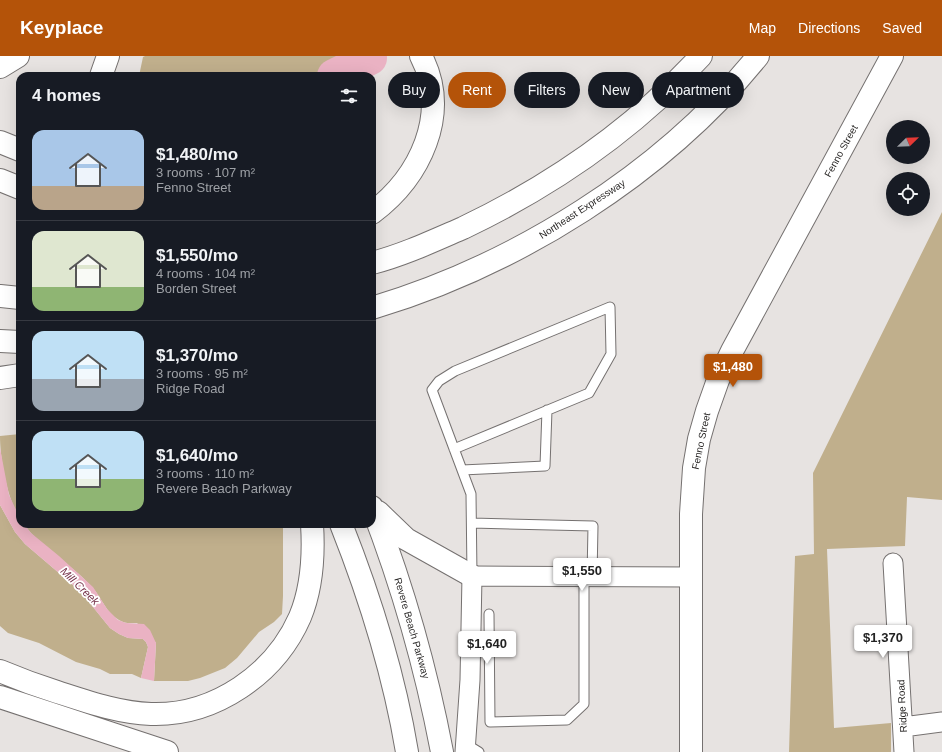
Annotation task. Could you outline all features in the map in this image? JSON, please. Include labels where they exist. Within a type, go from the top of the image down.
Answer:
[{"type":"main road","points":[[0,67],[18,56]]},
{"type":"main road","points":[[102,72],[108,56]]},
{"type":"main road","points":[[376,210],[389,200],[409,176],[427,143],[433,104],[431,84],[422,56]]},
{"type":"main road","points":[[376,262],[419,247],[464,227],[501,209],[560,174],[614,136],[636,118],[701,56]]},
{"type":"main road","name":"Northeast Expressway","points":[[376,307],[409,296],[474,270],[538,238],[596,202],[626,181],[680,137],[720,98],[758,56]]},
{"type":"main road","name":"Fenno Street","points":[[691,752],[692,498],[696,453],[704,418],[718,380],[732,351],[892,56]]},
{"type":"main road","points":[[0,142],[16,148]]},
{"type":"main road","points":[[0,180],[16,186]]},
{"type":"main road","points":[[0,296],[16,298]]},
{"type":"main road","points":[[0,341],[16,342]]},
{"type":"main road","points":[[0,378],[16,376]]},
{"type":"main road","points":[[376,510],[406,539],[472,576]]},
{"type":"main road","name":"Revere Beach Parkway","points":[[376,517],[394,566],[414,631],[431,696],[442,752]]},
{"type":"main road","points":[[0,671],[83,701],[128,712],[152,714],[177,712],[199,707],[221,698],[241,687],[259,674],[275,657],[300,617],[312,572],[312,528]]},
{"type":"main road","points":[[342,528],[376,622],[392,681],[407,752]]},
{"type":"main road","points":[[0,697],[167,752]]},
{"type":"street","name":"Ridge Road","points":[[893,563],[904,752]]},
{"type":"street","points":[[470,750],[480,666],[472,576],[691,577]]},
{"type":"street","points":[[903,727],[942,722]]},
{"type":"lane","points":[[454,449],[589,393],[611,354],[610,307],[455,371],[439,381],[432,390],[454,449],[471,494],[472,576]]},
{"type":"lane","points":[[462,470],[545,466],[547,410]]},
{"type":"lane","points":[[472,524],[593,526],[588,577],[584,704],[567,720],[490,722],[480,666],[488,614]]},
{"type":"shaded area","points":[[364,56],[367,59],[369,72],[140,72],[143,57]]},
{"type":"shaded area","points":[[942,212],[942,500],[907,497],[905,546],[827,549],[834,728],[891,723],[891,752],[789,752],[795,556],[814,554],[813,473]]},
{"type":"shaded area","points":[[16,434],[16,512],[5,478],[1,456],[0,436]]},
{"type":"shaded area","points":[[0,505],[15,532],[25,544],[80,591],[110,628],[128,638],[143,639],[146,642],[148,647],[141,678],[132,674],[110,674],[100,669],[76,662],[39,643],[8,633],[0,626]]},
{"type":"shaded area","points":[[27,528],[283,528],[282,614],[274,622],[259,632],[237,658],[225,668],[188,681],[154,681],[156,643],[137,623],[123,622],[115,617],[107,609],[95,591],[76,571],[48,549]]},
{"type":"water","points":[[0,448],[9,495],[16,510],[16,528],[27,528],[59,556],[93,587],[107,609],[118,620],[126,623],[144,624],[150,630],[156,643],[154,681],[141,678],[148,647],[146,642],[143,639],[128,638],[110,628],[80,591],[25,544],[15,532],[0,505]]},
{"type":"waterway","name":"Mill Creek","points":[[342,72],[370,58]]}]
